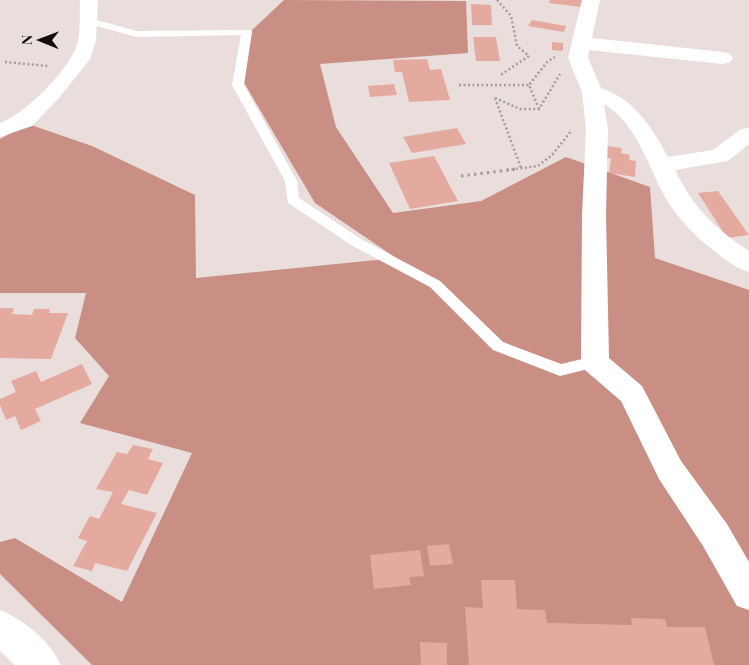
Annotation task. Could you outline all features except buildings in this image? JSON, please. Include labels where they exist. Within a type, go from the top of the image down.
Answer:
[{"type":"street","points":[[0,131],[24,121],[52,94],[83,55],[90,21],[89,0]]},
{"type":"street","points":[[591,0],[576,53],[593,101],[597,129],[594,215],[595,362],[632,394],[670,470],[715,535],[749,594]]},
{"type":"street","points":[[576,53],[723,58]]},
{"type":"street","points":[[593,101],[615,101],[640,125],[680,202],[697,223],[747,259]]},
{"type":"street","points":[[662,165],[720,156],[749,134]]},
{"type":"street","points":[[0,627],[42,665]]},
{"type":"lane","points":[[90,21],[136,34],[247,32],[238,85],[291,181],[293,200],[356,242],[435,284],[498,346],[560,370],[595,362]]},
{"type":"path","points":[[497,0],[511,16],[517,46],[529,56],[499,76]]},
{"type":"path","points":[[529,85],[548,61],[557,56],[576,53]]},
{"type":"path","points":[[539,109],[576,53]]},
{"type":"path","points":[[5,62],[71,69]]},
{"type":"path","points":[[459,85],[529,85]]},
{"type":"path","points":[[529,85],[539,109]]},
{"type":"path","points":[[521,168],[495,98],[520,109],[539,109]]},
{"type":"path","points":[[461,176],[538,166],[552,155],[593,101]]},
{"type":"shaded area","points":[[284,0],[466,1],[468,53],[320,64],[336,127],[393,213],[481,201],[566,157],[650,187],[655,258],[749,290],[749,665],[92,665],[0,574],[0,542],[15,538],[122,602],[192,453],[80,423],[109,376],[75,338],[86,293],[0,293],[0,139],[28,124],[92,146],[195,195],[196,278],[396,258],[315,203],[243,81],[252,30]]}]
